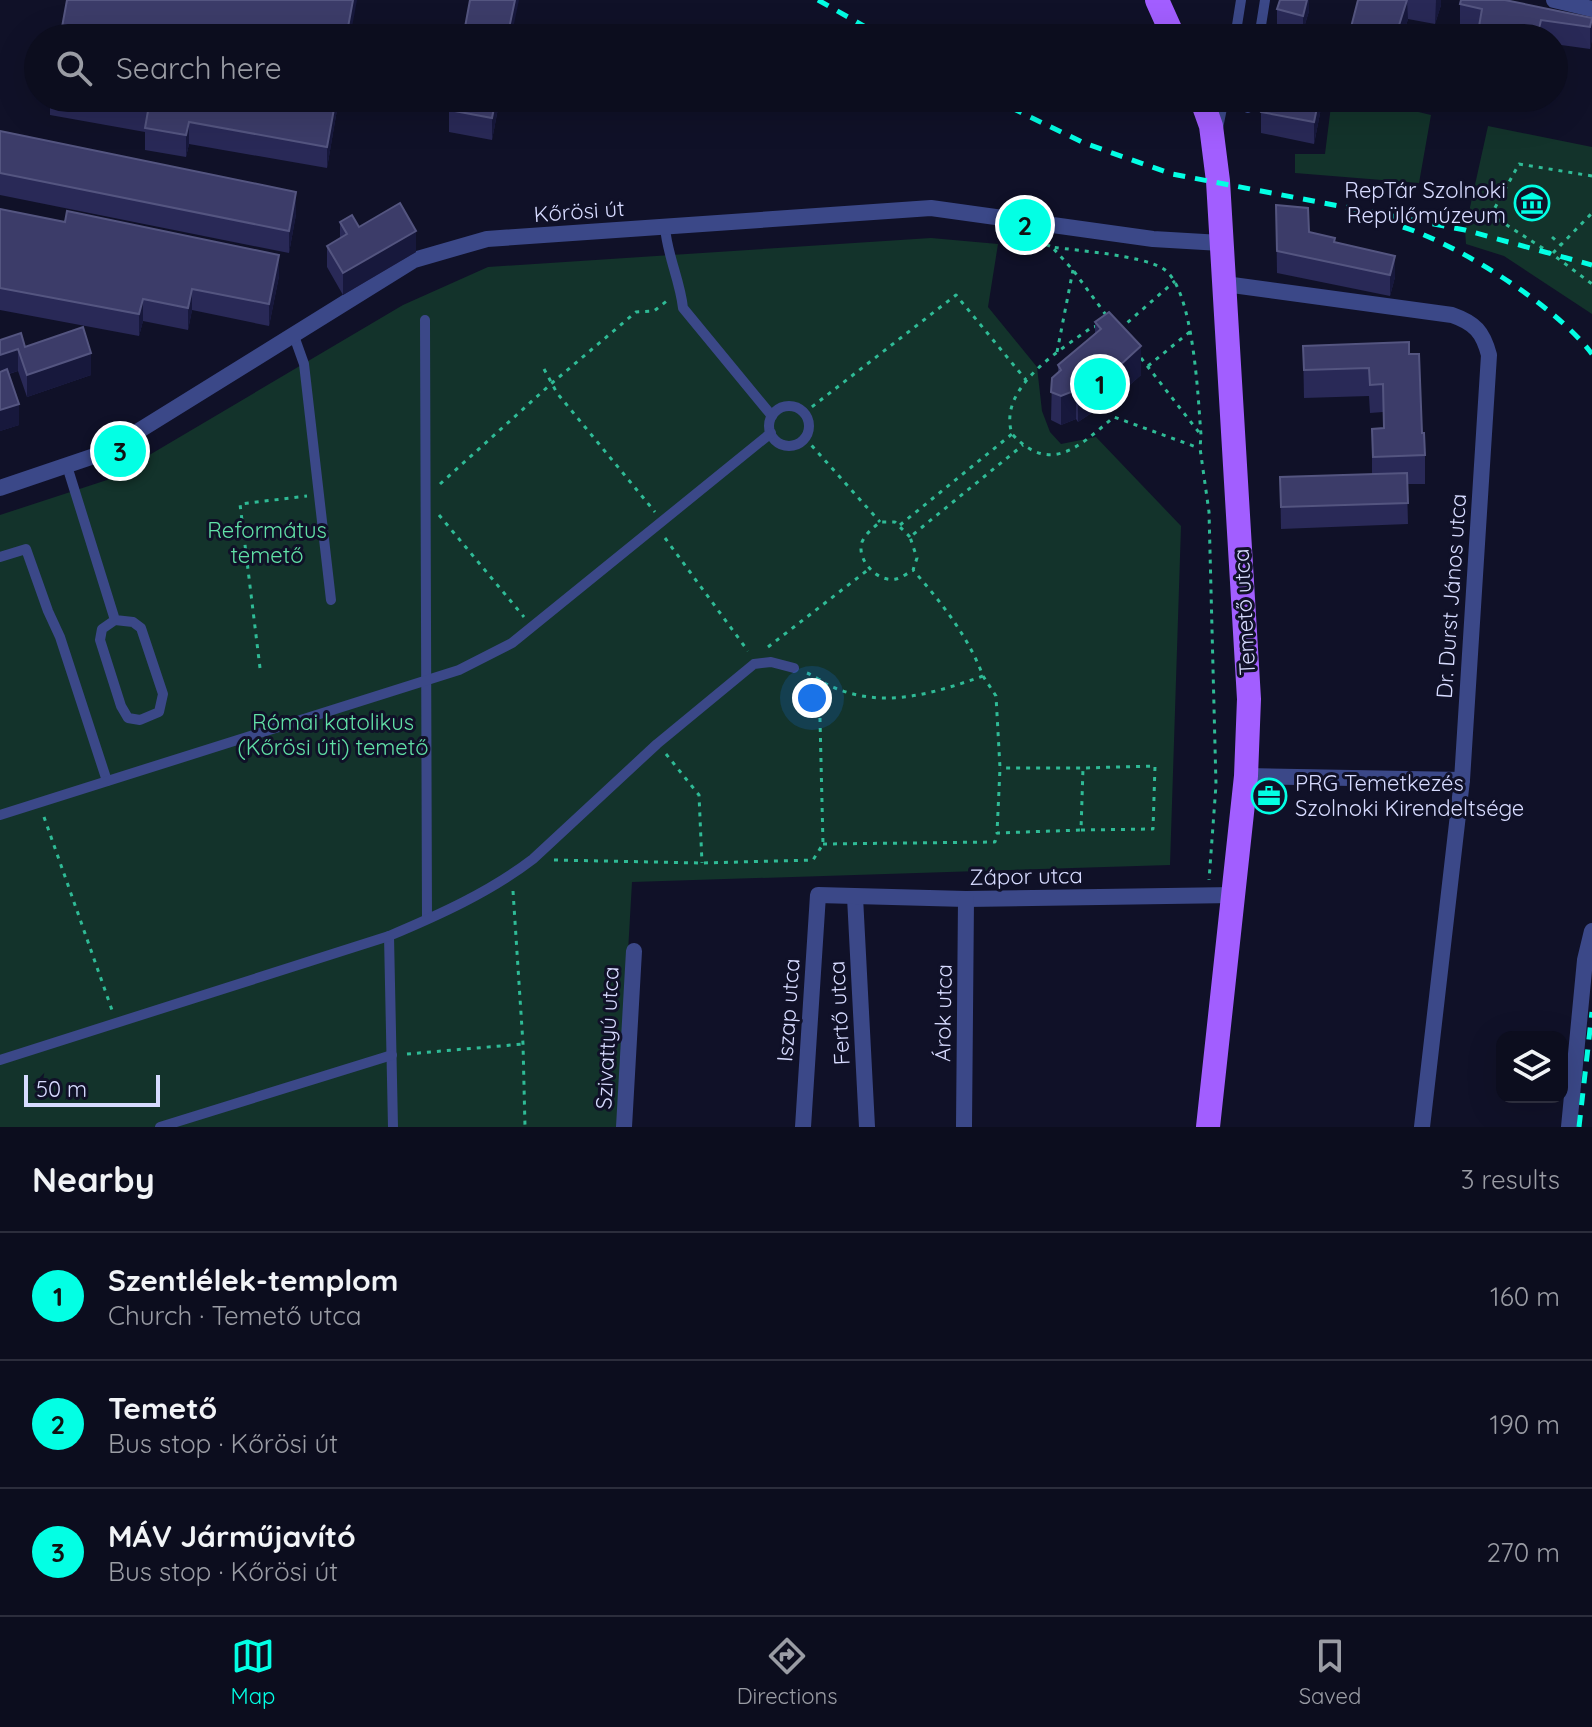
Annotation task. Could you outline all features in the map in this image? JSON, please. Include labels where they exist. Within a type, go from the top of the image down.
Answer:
[{"type":"main road","points":[[1157,0],[1168,24]]},
{"type":"main road","name":"Temető utca","points":[[1206,112],[1214,146],[1225,284],[1249,699],[1246,776],[1208,1127]]},
{"type":"street","points":[[1554,0],[1592,9]]},
{"type":"street","name":"Kőrösi út","points":[[0,488],[103,453],[414,260],[487,239],[931,208],[1153,239],[1221,243]]},
{"type":"street","name":"Dr. Durst János utca","points":[[1225,284],[1452,315],[1471,322],[1484,336],[1489,355],[1462,780],[1422,1127]]},
{"type":"street","points":[[1246,776],[1462,780]]},
{"type":"street","name":"Zápor utca","points":[[818,895],[966,899],[1234,895]]},
{"type":"street","name":"Iszap utca","points":[[803,1127],[818,895]]},
{"type":"street","name":"Fertő utca","points":[[855,897],[867,1127]]},
{"type":"street","name":"Árok utca","points":[[964,1127],[966,899]]},
{"type":"street","points":[[1569,1127],[1585,960],[1592,931]]},
{"type":"street","name":"Szivattyú utca","points":[[624,1127],[634,951]]},
{"type":"lane","points":[[1237,24],[1241,0]]},
{"type":"lane","points":[[1261,24],[1265,0]]},
{"type":"lane","points":[[1214,146],[1221,112]]},
{"type":"lane","points":[[665,227],[666,243],[683,308],[772,416],[771,433],[778,443],[790,446],[805,438],[809,422],[804,413],[787,407],[772,416]]},
{"type":"lane","points":[[425,320],[427,919]]},
{"type":"lane","points":[[294,336],[304,364],[331,600]]},
{"type":"lane","points":[[0,815],[459,670],[512,643],[771,433]]},
{"type":"lane","points":[[67,466],[115,620]]},
{"type":"lane","points":[[0,557],[26,549],[60,637],[107,781]]},
{"type":"lane","points":[[115,620],[133,622],[141,628],[163,694],[159,712],[140,720],[128,718],[121,706],[100,640],[102,629],[115,620]]},
{"type":"lane","points":[[0,1060],[389,936],[427,919],[512,875],[533,859],[657,744],[754,664],[771,662],[794,668]]},
{"type":"lane","points":[[389,936],[393,1127]]},
{"type":"lane","points":[[160,1127],[392,1055]]},
{"type":"path","points":[[1592,176],[1519,164],[1491,215],[1592,284]]},
{"type":"path","points":[[1552,254],[1592,213]]},
{"type":"path","points":[[1552,237],[1561,245]]},
{"type":"path","points":[[1038,241],[1052,247],[1164,268],[1175,281],[1192,330],[1200,448],[1209,512],[1216,770],[1208,895]]},
{"type":"path","points":[[1052,247],[1109,318]]},
{"type":"path","points":[[1057,352],[1073,270]]},
{"type":"path","points":[[1110,328],[1118,330],[1175,281]]},
{"type":"path","points":[[532,626],[425,498],[636,312],[654,311],[681,291]]},
{"type":"path","points":[[804,413],[956,295],[1026,380]]},
{"type":"path","points":[[1103,326],[1092,327],[1057,352],[1026,380],[1010,418],[1012,434],[1031,451],[1060,454],[1073,449],[1114,417],[1200,448]]},
{"type":"path","points":[[1147,367],[1192,330]]},
{"type":"path","points":[[1138,355],[1201,435]]},
{"type":"path","points":[[544,369],[660,523],[754,658],[743,674]]},
{"type":"path","points":[[900,525],[1012,434]]},
{"type":"path","points":[[805,438],[880,522]]},
{"type":"path","points":[[910,537],[1023,445]]},
{"type":"path","points":[[260,668],[240,504],[318,495]]},
{"type":"path","points":[[880,522],[900,525],[910,537],[917,558],[913,570],[895,579],[883,578],[869,569],[861,554],[862,542],[880,522]]},
{"type":"path","points":[[766,649],[869,569]]},
{"type":"path","points":[[823,844],[995,842],[1000,768],[996,696],[983,676],[974,652],[935,595],[913,570]]},
{"type":"path","points":[[794,668],[834,688],[876,699],[939,692],[983,676]]},
{"type":"path","points":[[533,859],[702,863],[813,860],[823,844],[819,678]]},
{"type":"path","points":[[657,744],[699,795],[702,863]]},
{"type":"path","points":[[997,833],[1153,829],[1154,813],[1155,766],[1000,768]]},
{"type":"path","points":[[1081,830],[1083,768]]},
{"type":"path","points":[[39,803],[116,1021]]},
{"type":"path","points":[[512,875],[525,1127]]},
{"type":"path","points":[[392,1055],[523,1044]]},
{"type":"green space","points":[[1330,112],[1418,112],[1431,115],[1419,183],[1295,173],[1295,154],[1325,154]]},
{"type":"green space","name":"RepTár Szolnoki Repülőmúzeum","points":[[1488,126],[1592,147],[1592,314],[1504,256],[1466,244],[1465,230]]},
{"type":"green space","name":"Római katolikus (Kőrösi úti) temető","points":[[931,238],[998,244],[988,307],[1037,367],[1042,411],[1050,432],[1061,444],[1096,437],[1181,526],[1170,865],[632,882],[618,1127],[0,1127],[0,515],[107,480],[403,305],[488,267]]},
{"type":"building","points":[[67,0],[353,0],[349,24],[63,24]]},
{"type":"building","points":[[470,0],[515,0],[510,24],[466,24]]},
{"type":"building","points":[[1280,0],[1307,0],[1303,16],[1277,9]]},
{"type":"building","points":[[1358,0],[1407,0],[1399,24],[1352,24]]},
{"type":"building","points":[[1461,0],[1505,0],[1592,18],[1590,27],[1541,20],[1540,24],[1479,24],[1482,9],[1460,4]]},
{"type":"building","points":[[148,112],[333,112],[327,147],[189,122],[186,135],[145,128]]},
{"type":"building","points":[[460,112],[493,112],[492,118]]},
{"type":"building","points":[[1261,112],[1316,112],[1314,122]]},
{"type":"building","points":[[0,131],[296,192],[289,231],[0,173]]},
{"type":"building","points":[[400,203],[416,231],[343,273],[327,246],[347,234],[340,222],[352,215],[359,227]]},
{"type":"building","points":[[1276,205],[1308,208],[1309,232],[1335,238],[1334,242],[1395,256],[1390,275],[1277,251]]},
{"type":"building","points":[[0,209],[65,222],[67,211],[279,255],[269,304],[192,289],[188,308],[143,299],[139,314],[0,288]]},
{"type":"building","points":[[1109,312],[1141,346],[1118,367],[1123,372],[1111,381],[1105,375],[1078,394],[1076,390],[1061,396],[1051,392],[1052,378],[1061,370],[1058,365],[1101,329],[1095,322]]},
{"type":"building","points":[[83,327],[91,353],[27,375],[18,349],[0,355],[0,340],[21,333],[25,347]]},
{"type":"building","points":[[1409,342],[1409,354],[1419,354],[1425,455],[1373,457],[1372,429],[1384,428],[1383,384],[1370,385],[1369,368],[1304,370],[1303,346]]},
{"type":"building","points":[[7,369],[19,404],[0,410],[0,372]]},
{"type":"building","points":[[1407,473],[1408,503],[1281,507],[1280,477]]},
{"type":"railway","points":[[818,0],[860,24]]},
{"type":"railway","points":[[1020,112],[1084,143],[1172,174],[1465,230],[1592,265]]},
{"type":"railway","points":[[1403,227],[1452,248],[1506,280],[1555,317],[1592,354]]},
{"type":"railway","points":[[1579,1127],[1592,1012]]},
{"type":"place","name":"RepTár Szolnoki Repülőmúzeum","points":[[1532,203]]},
{"type":"place","name":"Temető","points":[[1025,225]]},
{"type":"place","name":"Szentlélek-templom","points":[[1100,384]]},
{"type":"place","name":"MÁV Járműjavító","points":[[120,451]]},
{"type":"place","name":"PRG Temetkezés Szolnoki Kirendeltsége","points":[[1269,796]]},
{"type":"park label","name":"Református temető","points":[[267,542]]}]
